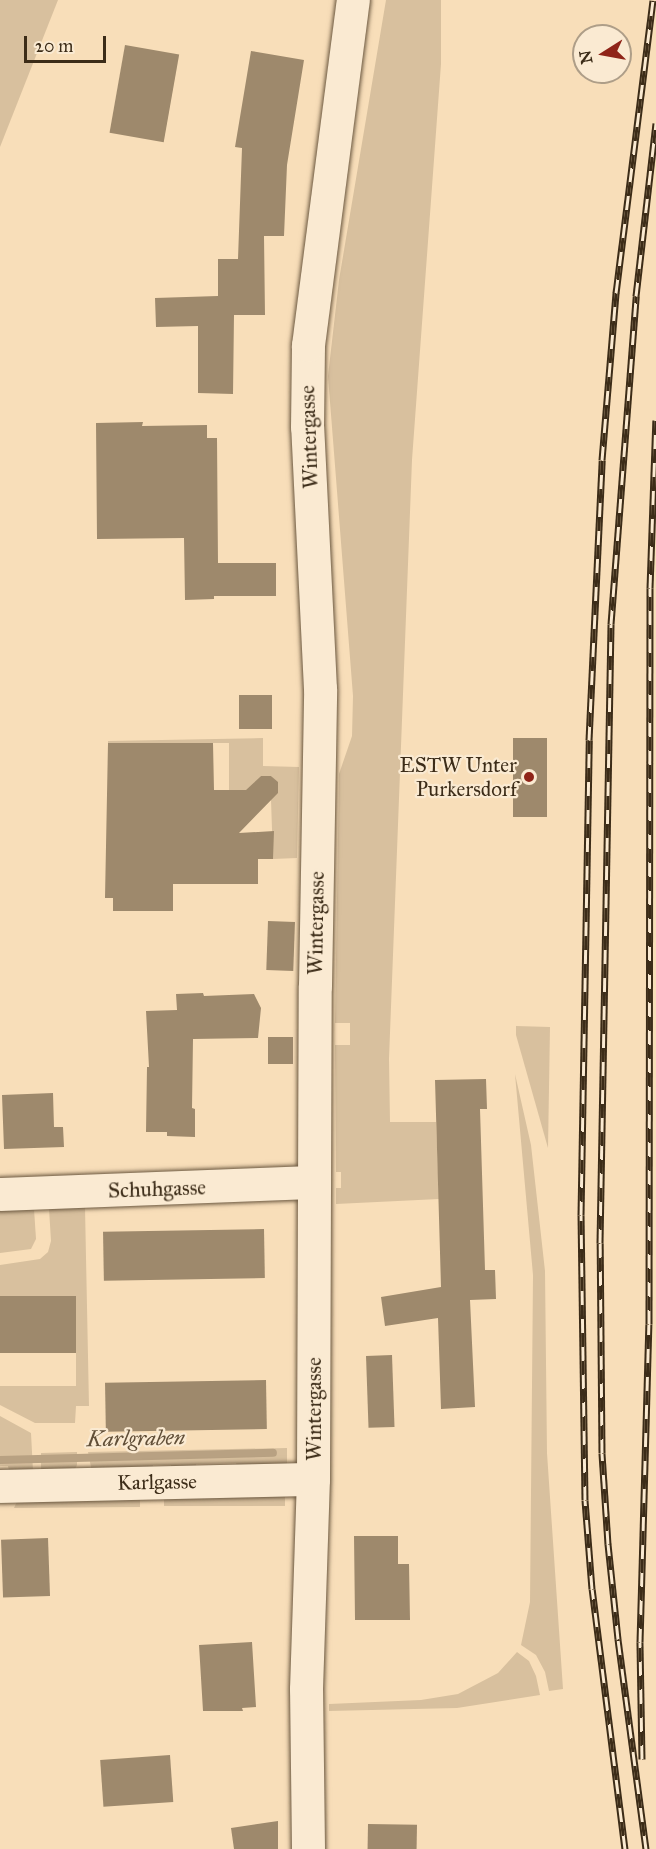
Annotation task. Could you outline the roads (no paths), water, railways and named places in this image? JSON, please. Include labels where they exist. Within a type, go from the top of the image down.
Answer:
[{"type":"street","name":"Wintergasse","points":[[308,1849],[306,1689],[313,1479],[320,690],[307,427],[308,345],[353,0]]},
{"type":"street","name":"Schuhgasse","points":[[0,1194],[314,1182]]},
{"type":"street","name":"Karlgasse","points":[[0,1486],[313,1479]]},
{"type":"waterway","name":"Karlgraben","points":[[0,1460],[273,1453]]},
{"type":"railway","points":[[625,1849],[592,1589],[585,1500],[581,1215],[589,740],[602,460],[616,293],[653,0]]},
{"type":"railway","points":[[646,1849],[618,1639],[608,1544],[602,1453],[600,1243],[611,624],[636,296],[656,123]]},
{"type":"railway","points":[[642,1759],[640,1642],[649,1324],[650,588],[656,420]]},
{"type":"place","name":"ESTW Unter Purkersdorf","points":[[529,777]]}]
